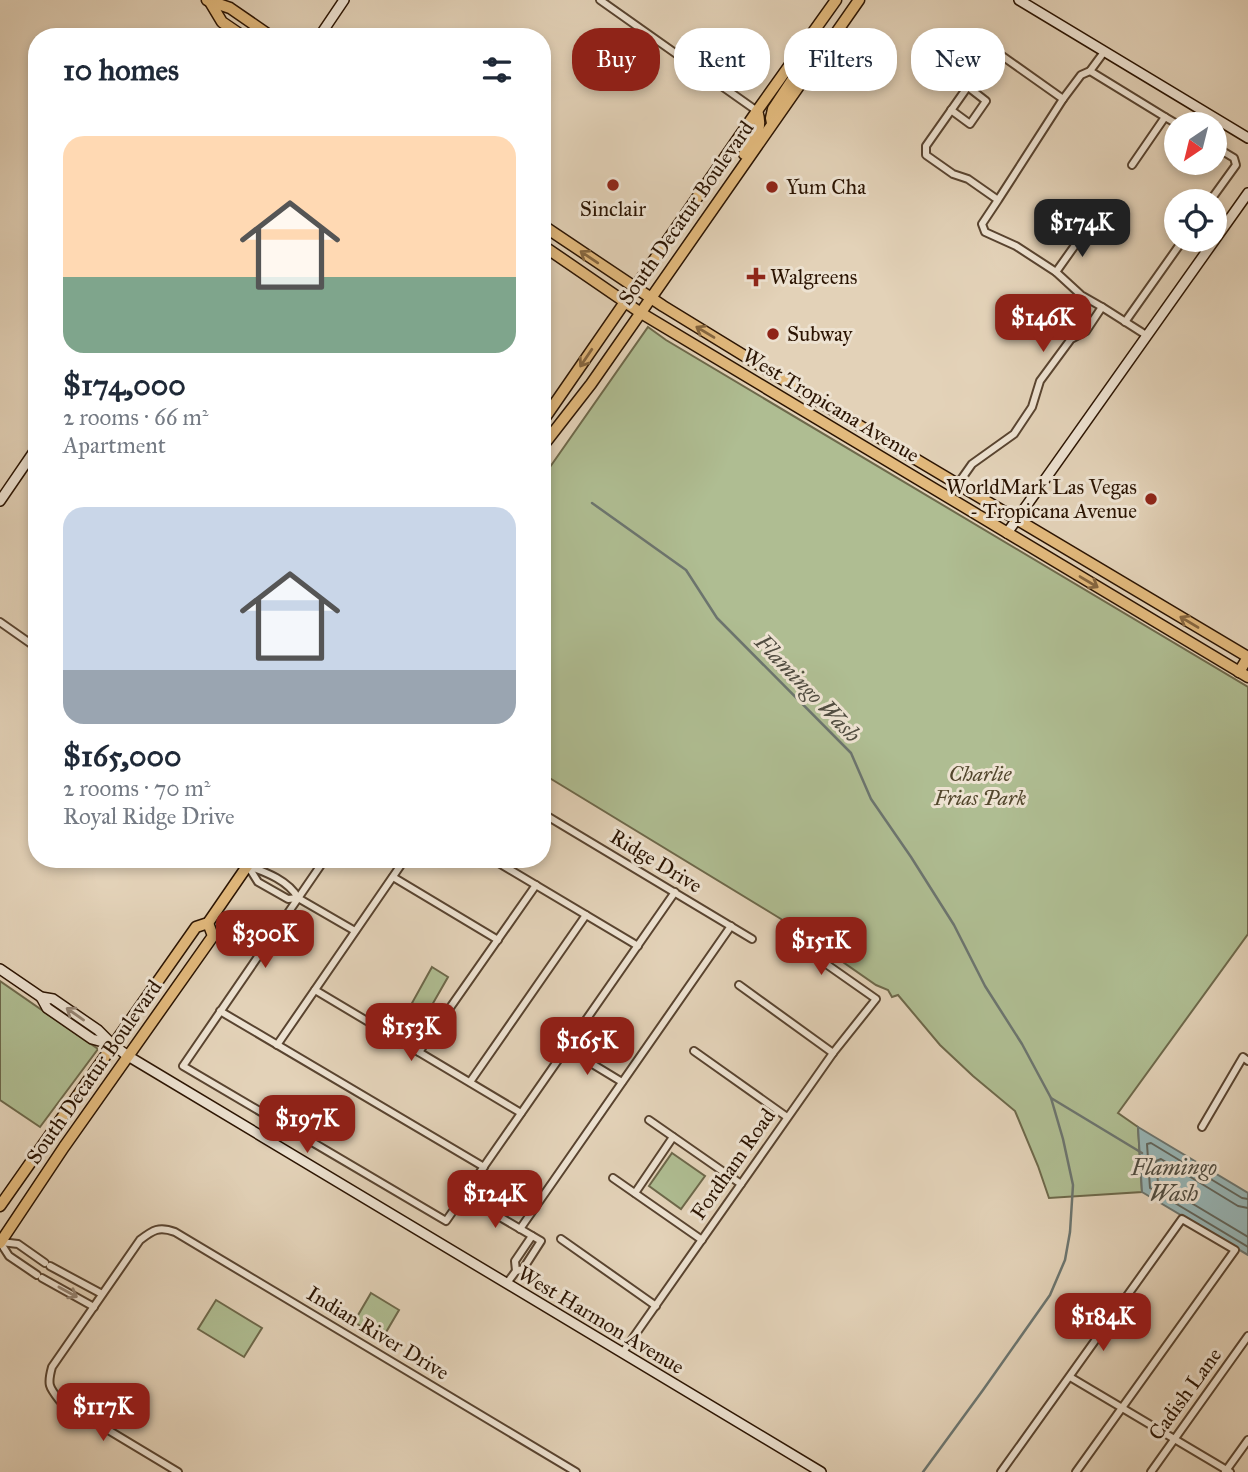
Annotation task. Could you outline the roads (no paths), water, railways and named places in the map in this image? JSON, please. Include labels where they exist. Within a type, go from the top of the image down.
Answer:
[{"type":"main road","points":[[325,28],[344,0]]},
{"type":"main road","name":"South Decatur Boulevard","points":[[816,28],[836,0]]},
{"type":"main road","name":"South Decatur Boulevard","points":[[551,435],[591,384],[859,0]]},
{"type":"main road","points":[[1019,0],[1248,138]]},
{"type":"main road","points":[[209,1],[222,22],[231,28]]},
{"type":"main road","points":[[209,1],[230,8],[259,28]]},
{"type":"main road","name":"South Decatur Boulevard","points":[[551,409],[784,73]]},
{"type":"main road","points":[[772,123],[773,109],[785,91]]},
{"type":"main road","points":[[737,175],[739,161],[758,132],[760,125],[757,111]]},
{"type":"main road","points":[[1007,533],[1248,193]]},
{"type":"main road","name":"West Tropicana Avenue","points":[[551,231],[651,299],[1248,657]]},
{"type":"main road","name":"West Tropicana Avenue","points":[[551,251],[641,313],[1244,674]]},
{"type":"main road","points":[[855,442],[864,428]]},
{"type":"main road","points":[[0,501],[28,460]]},
{"type":"main road","points":[[1113,597],[1122,581]]},
{"type":"main road","points":[[1244,674],[1248,657]]},
{"type":"main road","name":"South Decatur Boulevard","points":[[0,1206],[196,928],[208,923],[246,868]]},
{"type":"main road","name":"South Decatur Boulevard","points":[[0,1242],[213,936],[208,923]]},
{"type":"main road","name":"West Harmon Avenue","points":[[0,969],[41,997],[53,999],[98,1030],[128,1056],[821,1472]]},
{"type":"street","points":[[600,0],[757,111]]},
{"type":"street","points":[[1104,52],[1090,71],[1081,75],[1063,99],[982,225],[985,232],[1016,246],[1056,272],[1081,295],[1146,335]]},
{"type":"street","points":[[1005,58],[1063,99]]},
{"type":"street","points":[[1090,71],[1164,116]]},
{"type":"street","points":[[965,91],[926,146],[926,155],[998,200]]},
{"type":"street","points":[[951,110],[970,124],[986,101],[973,91]]},
{"type":"street","points":[[1132,165],[1164,118]]},
{"type":"street","points":[[1219,189],[1236,165],[1234,158],[1227,154]]},
{"type":"street","points":[[1056,272],[1088,227],[1097,227]]},
{"type":"street","points":[[1125,322],[1175,252]]},
{"type":"street","points":[[948,498],[972,464],[1014,434],[1032,407],[1040,381],[1071,339],[1086,331],[1102,307]]},
{"type":"street","points":[[0,622],[28,642]]},
{"type":"street","name":"Ridge Drive","points":[[551,818],[752,939]]},
{"type":"street","points":[[252,868],[258,882],[288,899],[298,898]]},
{"type":"street","points":[[259,868],[293,889],[298,898],[355,931]]},
{"type":"street","points":[[319,868],[183,1066],[446,1221],[675,892]]},
{"type":"street","points":[[277,1045],[399,868]]},
{"type":"street","points":[[507,868],[638,946]]},
{"type":"street","points":[[393,877],[498,940]]},
{"type":"street","points":[[419,1052],[536,885]]},
{"type":"street","points":[[470,1082],[586,915]]},
{"type":"street","points":[[520,1229],[731,926]]},
{"type":"street","name":"Fordham Road","points":[[623,1352],[833,1052],[876,999],[782,933]]},
{"type":"street","points":[[739,985],[833,1052]]},
{"type":"street","points":[[315,990],[521,1113]]},
{"type":"street","points":[[220,1011],[484,1167]]},
{"type":"street","points":[[566,1048],[622,1082]]},
{"type":"street","points":[[694,1051],[787,1117]]},
{"type":"street","points":[[1202,1127],[1243,1057],[1248,1061]]},
{"type":"street","points":[[649,1120],[741,1184]]},
{"type":"street","points":[[635,1194],[673,1137]]},
{"type":"street","points":[[613,1178],[702,1240]]},
{"type":"street","points":[[464,1196],[541,1241],[523,1269],[516,1271],[507,1283]]},
{"type":"street","points":[[1001,1472],[1182,1219],[1235,1250],[1076,1472]]},
{"type":"street","name":"Indian River Drive","points":[[102,1294],[140,1240],[151,1231],[160,1229],[175,1232],[576,1472]]},
{"type":"street","points":[[516,1271],[515,1261],[532,1236]]},
{"type":"street","points":[[561,1239],[656,1306]]},
{"type":"street","points":[[0,1242],[18,1244],[102,1294],[52,1367],[50,1389],[60,1401],[178,1472]]},
{"type":"street","points":[[0,1242],[9,1256],[94,1307]]},
{"type":"street","name":"Cadish Lane","points":[[1151,1472],[1248,1336]]},
{"type":"street","points":[[1070,1377],[1227,1471],[1248,1440]]},
{"type":"water","name":"Flamingo Wash","points":[[1138,1127],[1248,1193],[1248,1255],[1142,1192]]},
{"type":"waterway","name":"Flamingo Wash","points":[[592,503],[686,570],[717,618],[851,753],[871,799],[954,925],[985,986],[1022,1044],[1051,1098],[1142,1153]]},
{"type":"waterway","points":[[923,1472],[1050,1295],[1065,1260],[1073,1185],[1051,1098]]},
{"type":"place","name":"Sinclair","points":[[613,185]]},
{"type":"place","name":"Yum Cha","points":[[772,187]]},
{"type":"place","name":"Walgreens","points":[[756,277]]},
{"type":"place","name":"Subway","points":[[773,334]]},
{"type":"place","name":"WorldMark Las Vegas - Tropicana Avenue","points":[[1151,499]]},
{"type":"park label","name":"Charlie Frias Park","points":[[980,786]]}]
